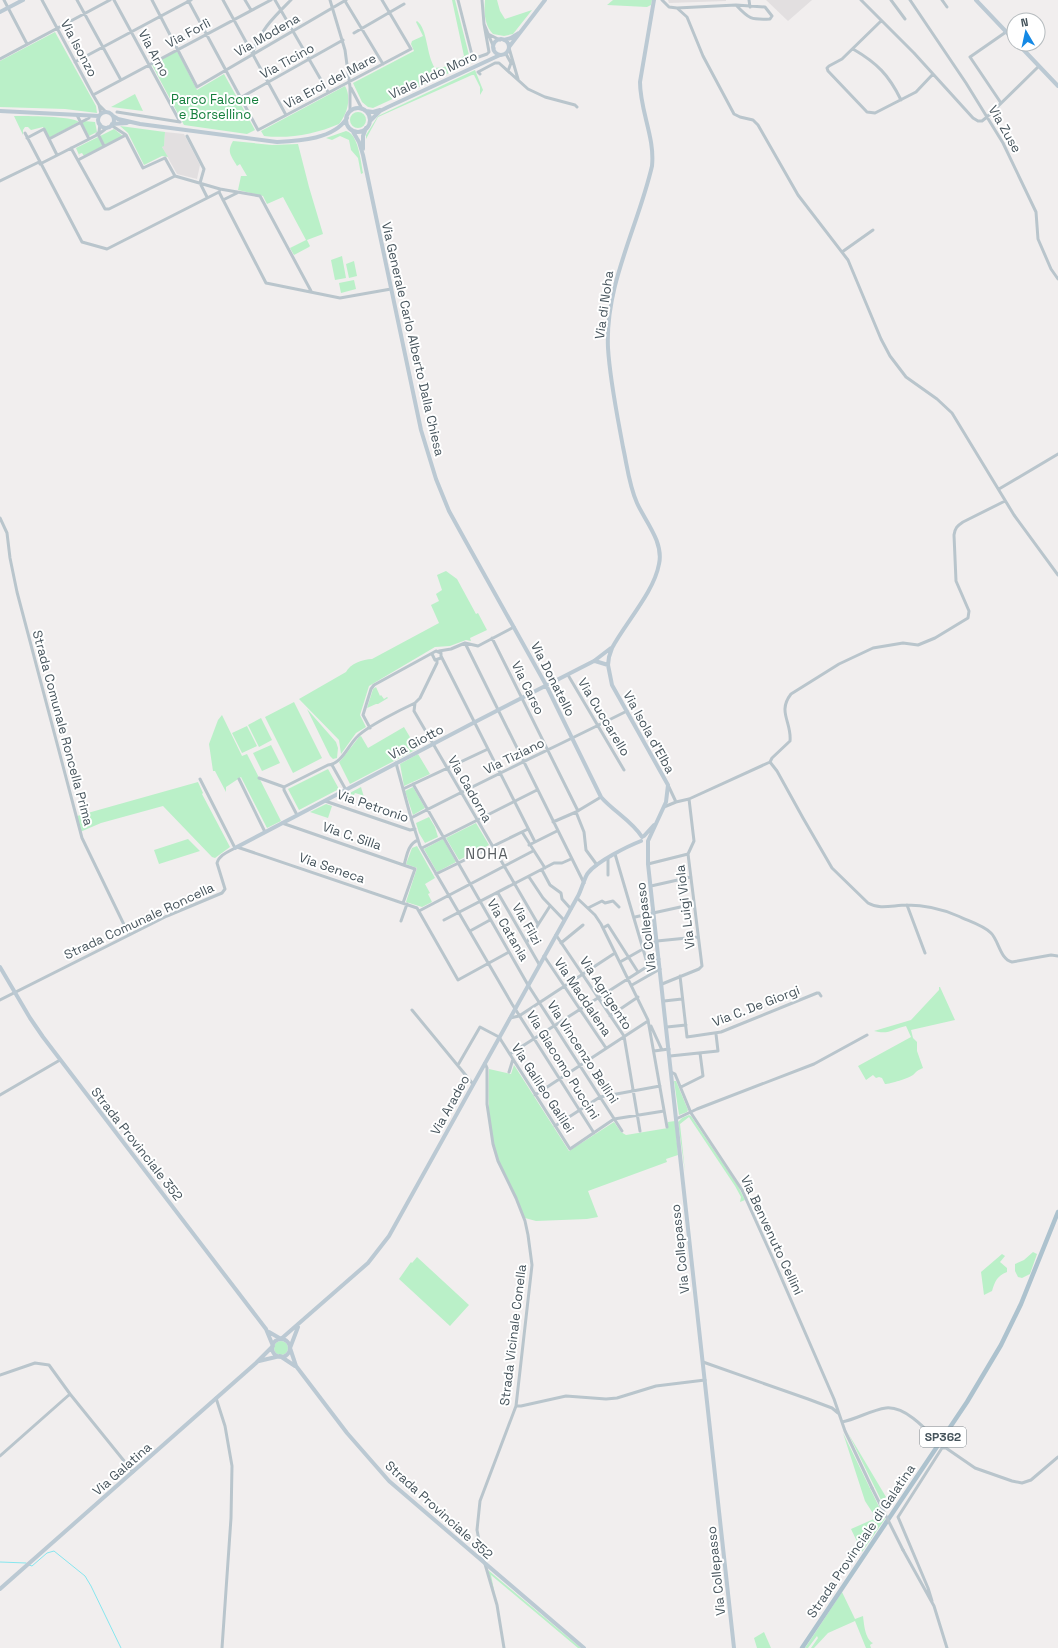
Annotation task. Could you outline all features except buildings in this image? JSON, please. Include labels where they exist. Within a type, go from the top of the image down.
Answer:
[{"type":"main road","name":"Strada Provinciale di Galatina","points":[[802,1648],[967,1402],[1001,1345],[1021,1304],[1058,1212]]},
{"type":"street","points":[[4,0],[28,44]]},
{"type":"street","points":[[0,12],[23,0]]},
{"type":"street","name":"Via Isonzo","points":[[42,0],[99,105]]},
{"type":"street","points":[[78,0],[121,80]]},
{"type":"street","points":[[0,58],[110,0]]},
{"type":"street","name":"Via Arno","points":[[114,0],[180,122],[117,112]]},
{"type":"street","points":[[152,0],[178,49]]},
{"type":"street","points":[[223,0],[286,115]]},
{"type":"street","points":[[245,0],[251,10]]},
{"type":"street","name":"Via Forlì","points":[[93,95],[271,0]]},
{"type":"street","points":[[275,0],[328,92]]},
{"type":"street","points":[[252,55],[259,36],[269,22],[291,0]]},
{"type":"street","points":[[329,132],[341,126],[350,111],[350,87],[343,40],[330,0]]},
{"type":"street","points":[[345,0],[383,64]]},
{"type":"street","name":"Via Modena","points":[[178,49],[198,87],[345,0]]},
{"type":"street","points":[[382,0],[390,13]]},
{"type":"street","points":[[458,0],[473,59],[489,52],[484,24],[482,0]]},
{"type":"street","name":"Viale Aldo Moro","points":[[363,155],[363,136],[370,121],[380,111],[487,60],[506,54],[545,0]]},
{"type":"street","name":"Via di Noha","points":[[612,648],[652,585],[660,563],[660,555],[655,538],[633,492],[617,419],[608,347],[609,328],[617,274],[652,166],[652,142],[640,94],[640,82],[654,0]]},
{"type":"street","points":[[662,0],[669,6],[677,8],[736,5],[765,7],[772,16],[770,19],[752,20],[736,5]]},
{"type":"street","points":[[749,0],[750,7]]},
{"type":"street","points":[[861,0],[933,74],[973,118],[978,121],[982,121],[987,117],[1039,66]]},
{"type":"street","points":[[891,0],[905,19]]},
{"type":"street","name":"Via Zuse","points":[[910,0],[966,83],[1003,143],[1036,212],[1038,239],[1051,269],[1058,279]]},
{"type":"street","points":[[942,0],[947,8]]},
{"type":"street","points":[[976,0],[1006,32],[970,57],[1001,103]]},
{"type":"street","points":[[75,62],[189,1],[205,35],[240,98]]},
{"type":"street","points":[[354,33],[404,4]]},
{"type":"street","points":[[677,8],[690,22],[703,56],[730,108],[737,116],[753,120],[758,125],[798,195],[851,265],[881,339],[890,356],[906,377],[937,399],[952,413],[1021,526],[1058,575]]},
{"type":"street","name":"Via Eroi del Mare","points":[[240,98],[258,130],[411,49],[390,13]]},
{"type":"street","points":[[881,21],[842,59],[828,66],[828,71],[867,112],[875,113],[916,92],[933,74]]},
{"type":"street","points":[[484,24],[494,49]]},
{"type":"street","name":"Viale Aldo Moro","points":[[487,60],[494,49],[495,43],[511,38],[520,33]]},
{"type":"street","points":[[488,34],[508,43],[519,81]]},
{"type":"street","name":"Via Ticino","points":[[240,98],[310,60],[343,40]]},
{"type":"street","points":[[853,48],[872,60],[892,82],[901,100]]},
{"type":"street","name":"Viale Aldo Moro","points":[[494,49],[500,55]]},
{"type":"street","points":[[1026,52],[1058,86]]},
{"type":"street","points":[[506,54],[511,63],[508,71]]},
{"type":"street","points":[[480,74],[478,72],[497,62],[528,89],[545,97],[575,105],[577,107]]},
{"type":"street","points":[[350,87],[364,110],[369,115],[370,121]]},
{"type":"street","points":[[99,105],[106,112],[118,119],[140,124],[273,141],[304,139],[329,132],[351,129],[358,132],[367,128]]},
{"type":"street","points":[[99,105],[100,115],[97,135],[104,146]]},
{"type":"street","name":"Viale Aldo Moro","points":[[350,111],[356,108],[373,112],[388,107]]},
{"type":"street","points":[[0,111],[89,117],[106,112]]},
{"type":"street","points":[[76,115],[89,139]]},
{"type":"street","points":[[0,181],[97,135],[110,125],[113,116]]},
{"type":"street","points":[[49,139],[89,117]]},
{"type":"street","points":[[89,117],[103,127],[110,125],[140,124]]},
{"type":"street","points":[[347,118],[351,129],[359,142],[363,155]]},
{"type":"street","points":[[110,125],[126,135],[144,168],[165,158],[175,176]]},
{"type":"street","points":[[27,138],[44,130],[57,155]]},
{"type":"street","points":[[25,133],[82,242],[107,249],[220,190]]},
{"type":"street","points":[[78,160],[126,135]]},
{"type":"street","points":[[187,136],[204,169],[200,183],[207,197]]},
{"type":"street","points":[[72,148],[105,209],[109,209],[175,176],[220,190],[260,196],[311,292]]},
{"type":"street","name":"Via Generale Carlo Alberto Dalla Chiesa","points":[[363,155],[426,448],[436,479],[456,523]]},
{"type":"street","points":[[220,190],[223,200],[266,283],[343,298],[392,290]]},
{"type":"street","points":[[223,200],[238,193]]},
{"type":"street","points":[[842,252],[873,230]]},
{"type":"street","points":[[999,489],[1058,454]]},
{"type":"street","points":[[664,807],[689,799],[770,762],[772,758],[790,741],[784,714],[786,701],[791,694],[839,664],[873,648],[903,643],[918,645],[935,638],[968,618],[969,610],[956,581],[955,530],[958,525],[963,522],[1005,501]]},
{"type":"street","name":"Strada Comunale Roncella Prima","points":[[0,518],[7,533],[10,558],[17,592],[79,832],[129,935]]},
{"type":"street","name":"Via Donatello","points":[[456,523],[546,685],[601,796],[613,809],[638,830],[644,839]]},
{"type":"street","points":[[370,728],[363,715],[371,689],[374,685],[432,654],[433,652],[451,649],[464,643],[478,646],[514,627]]},
{"type":"street","name":"Via Carso","points":[[492,638],[577,811],[584,832],[586,850],[597,865]]},
{"type":"street","points":[[464,643],[584,884]]},
{"type":"street","name":"Via Giotto","points":[[236,847],[497,710],[568,675],[594,661],[612,648]]},
{"type":"street","name":"Via Isola d'Elba","points":[[612,648],[608,665],[612,685],[668,785],[667,798],[664,807],[656,824],[644,839]]},
{"type":"street","points":[[438,651],[535,842]]},
{"type":"street","points":[[432,654],[433,659],[437,660]]},
{"type":"street","points":[[259,778],[284,787],[328,765],[332,765],[341,758],[358,735],[416,703],[420,698],[437,663],[437,660],[441,656]]},
{"type":"street","points":[[594,661],[608,665]]},
{"type":"street","name":"Via Cuccarello","points":[[568,675],[624,770]]},
{"type":"street","name":"Via Cadorna","points":[[416,703],[414,711],[432,745],[538,924]]},
{"type":"street","name":"Via Tiziano","points":[[411,818],[460,792],[501,774],[627,711]]},
{"type":"street","points":[[403,789],[488,748]]},
{"type":"street","points":[[770,762],[778,770],[803,818],[832,868],[868,902],[874,906],[885,907],[907,905],[942,910],[991,932],[1009,962],[1017,962],[1051,955],[1058,956]]},
{"type":"street","name":"Via Giacomo Puccini","points":[[396,763],[411,818],[422,848],[458,913],[519,1016],[594,1133]]},
{"type":"street","points":[[332,765],[346,790]]},
{"type":"street","points":[[200,779],[236,847]]},
{"type":"street","points":[[239,779],[265,832]]},
{"type":"street","name":"Via Catania","points":[[413,784],[528,985]]},
{"type":"street","points":[[668,785],[676,802]]},
{"type":"street","points":[[284,787],[284,790],[297,815]]},
{"type":"street","points":[[422,848],[537,790]]},
{"type":"street","points":[[553,822],[577,811],[601,796]]},
{"type":"street","name":"Via Luigi Viola","points":[[680,976],[702,966],[697,937],[688,854],[694,841],[689,799]]},
{"type":"street","name":"Via Petronio","points":[[326,800],[410,830],[415,829]]},
{"type":"street","name":"Via C. Silla","points":[[282,823],[415,869],[405,904]]},
{"type":"street","points":[[436,874],[528,829]]},
{"type":"street","points":[[529,845],[557,831]]},
{"type":"street","points":[[522,832],[543,869],[550,885],[561,893],[562,899],[571,909]]},
{"type":"street","points":[[597,865],[644,839]]},
{"type":"street","name":"Via Collepasso","points":[[644,839],[647,848],[667,1027],[734,1648]]},
{"type":"street","points":[[404,865],[410,846],[418,840]]},
{"type":"street","name":"Strada Comunale Roncella","points":[[0,1000],[167,916],[222,893],[225,889],[217,864],[218,860],[221,856],[236,847]]},
{"type":"street","name":"Via Seneca","points":[[236,847],[417,908],[419,911]]},
{"type":"street","points":[[509,952],[458,980],[419,911],[533,852]]},
{"type":"street","points":[[615,854],[635,917],[648,966]]},
{"type":"street","points":[[648,864],[688,854]]},
{"type":"street","points":[[608,858],[608,875]]},
{"type":"street","points":[[444,920],[554,863],[562,863],[571,859]]},
{"type":"street","name":"Via Aradeo","points":[[281,1339],[351,1278],[379,1250],[389,1236],[577,898],[584,884],[587,873],[597,865]]},
{"type":"street","points":[[529,877],[550,906],[564,920]]},
{"type":"street","points":[[651,886],[691,877]]},
{"type":"street","name":"Via Filzi","points":[[498,893],[539,964]]},
{"type":"street","points":[[577,898],[595,915],[603,928],[638,997],[662,1050]]},
{"type":"street","points":[[588,908],[602,901],[605,903],[613,901],[619,907]]},
{"type":"street","points":[[401,921],[405,904]]},
{"type":"street","points":[[635,917],[694,904]]},
{"type":"street","points":[[907,905],[925,953]]},
{"type":"street","points":[[526,942],[550,906]]},
{"type":"street","points":[[470,931],[490,920]]},
{"type":"street","points":[[561,943],[583,925]]},
{"type":"street","points":[[603,928],[608,925],[638,972]]},
{"type":"street","name":"Via Agrigento","points":[[556,935],[624,1036],[640,1131]]},
{"type":"street","points":[[620,962],[657,941],[697,937]]},
{"type":"street","points":[[509,1019],[519,1016],[615,952]]},
{"type":"street","name":"Via Maddalena","points":[[544,956],[606,1048]]},
{"type":"street","points":[[510,1054],[555,1027],[659,959]]},
{"type":"street","name":"Strada Provinciale 352","points":[[0,967],[30,1018],[60,1060],[266,1329],[273,1346]]},
{"type":"street","points":[[632,985],[660,969]]},
{"type":"street","points":[[662,984],[680,976]]},
{"type":"street","name":"Via C. De Giorgi","points":[[680,976],[687,1037],[716,1034],[817,993],[821,996]]},
{"type":"street","name":"Via Vincenzo Bellini","points":[[528,985],[622,1131]]},
{"type":"street","points":[[610,1016],[638,997]]},
{"type":"street","points":[[664,1001],[682,999]]},
{"type":"street","points":[[412,1010],[473,1084]]},
{"type":"street","points":[[535,1095],[648,1020]]},
{"type":"street","points":[[648,1020],[667,1127]]},
{"type":"street","points":[[667,1027],[686,1025]]},
{"type":"street","points":[[458,1065],[480,1027],[499,1037]]},
{"type":"street","points":[[670,1056],[718,1051],[716,1034]]},
{"type":"street","points":[[676,1119],[814,1064],[867,1035]]},
{"type":"street","name":"Via Galileo Galilei","points":[[499,1037],[570,1149],[594,1133]]},
{"type":"street","points":[[654,1051],[669,1049]]},
{"type":"street","points":[[681,1087],[703,1076],[700,1053]]},
{"type":"street","points":[[509,1072],[513,1059]]},
{"type":"street","points":[[0,1095],[60,1060]]},
{"type":"street","name":"Strada Vicinale Conella","points":[[485,1062],[487,1068],[487,1104],[493,1144],[498,1161],[516,1198],[525,1221],[532,1260],[516,1406],[480,1501],[477,1530],[484,1563],[497,1605],[504,1648]]},
{"type":"street","name":"Via Benvenuto Cellini","points":[[671,1072],[675,1074],[691,1112],[742,1190],[831,1392],[845,1431],[903,1550],[932,1601]]},
{"type":"street","points":[[555,1126],[600,1097],[660,1086]]},
{"type":"street","points":[[594,1133],[614,1119],[664,1111]]},
{"type":"street","name":"Via Aradeo","points":[[290,1348],[295,1332],[301,1323]]},
{"type":"street","name":"Strada Provinciale 352","points":[[266,1329],[281,1339]]},
{"type":"street","points":[[281,1339],[288,1342],[290,1348],[287,1354],[280,1356],[274,1352],[273,1346],[281,1339]]},
{"type":"street","name":"Via Galatina","points":[[0,1589],[256,1363],[273,1346]]},
{"type":"street","name":"Strada Provinciale 352","points":[[290,1348],[293,1360],[298,1370],[347,1433],[389,1481],[584,1648]]},
{"type":"street","name":"Strada Provinciale 352","points":[[280,1356],[298,1370]]},
{"type":"street","name":"Via Galatina","points":[[256,1363],[264,1359],[280,1356]]},
{"type":"street","points":[[703,1362],[832,1408],[839,1415]]},
{"type":"street","points":[[0,1375],[35,1363],[49,1366],[133,1472]]},
{"type":"street","points":[[516,1406],[566,1396],[617,1398],[656,1386],[705,1380]]},
{"type":"street","points":[[0,1456],[70,1394]]},
{"type":"street","points":[[216,1398],[225,1426],[232,1466],[231,1518],[222,1648]]},
{"type":"street","points":[[842,1422],[884,1409],[894,1409],[922,1424],[935,1439]]},
{"type":"street","points":[[947,1648],[928,1588],[898,1517],[942,1448],[946,1448],[975,1468],[1022,1483],[1031,1480],[1058,1457]]},
{"type":"shaded area","points":[[668,0],[726,0],[726,1],[669,3]]},
{"type":"shaded area","points":[[766,0],[812,0],[788,21]]},
{"type":"shaded area","points":[[165,132],[184,134],[200,165],[197,179],[177,174],[162,147],[164,145]]},
{"type":"green space","points":[[452,0],[455,0],[471,63],[373,108],[368,107],[362,102],[353,83],[414,51],[411,44],[412,41],[423,36],[416,22],[417,21],[423,30],[432,63],[435,68],[444,67],[464,56]]},
{"type":"green space","points":[[485,0],[497,0],[500,11],[505,19],[532,10],[540,0],[513,34],[504,36],[493,34],[488,27],[485,14]]},
{"type":"green space","points":[[613,0],[652,0],[651,5],[647,7],[607,5]]},
{"type":"green space","points":[[55,32],[96,106],[97,113],[65,109],[0,107],[0,61]]},
{"type":"green space","name":"Parco Falcone e Borsellino","points":[[177,51],[197,90],[224,74],[255,130],[247,134],[184,125],[152,65]]},
{"type":"green space","points":[[475,70],[483,90],[480,95],[480,87],[474,75],[472,75],[378,117],[366,139],[366,135],[378,116]]},
{"type":"green space","points":[[345,86],[348,96],[348,106],[339,124],[321,131],[283,137],[264,136],[261,131]]},
{"type":"green space","points":[[135,94],[143,111],[111,107]]},
{"type":"green space","points":[[358,112],[364,114],[366,120],[364,126],[358,128],[352,126],[350,120],[352,114]]},
{"type":"green space","points":[[14,116],[59,117],[79,122],[49,138],[43,127],[31,130],[28,127],[25,127],[23,130],[23,135]]},
{"type":"green space","points":[[84,121],[95,122],[97,132],[89,136],[82,123]]},
{"type":"green space","points":[[120,126],[165,132],[164,146],[162,147],[168,157],[162,156],[144,165],[128,133]]},
{"type":"green space","points":[[114,129],[123,136],[105,145],[100,136]]},
{"type":"green space","points":[[346,131],[350,133],[356,142],[363,173],[361,174],[358,158],[351,150],[349,140],[340,136],[332,140],[326,138]]},
{"type":"green space","points":[[98,137],[103,146],[84,156],[82,153],[79,154],[80,156],[79,155],[76,148]]},
{"type":"green space","points":[[233,141],[272,145],[298,144],[323,234],[307,240],[310,246],[309,247],[294,255],[290,248],[306,240],[283,197],[267,204],[263,196],[238,190],[241,176],[247,176],[240,164],[237,166],[231,156],[230,148]]},
{"type":"green space","points":[[342,256],[346,278],[335,280],[331,260]]},
{"type":"green space","points":[[354,261],[357,276],[349,278],[346,264]]},
{"type":"green space","points":[[354,280],[356,289],[341,293],[339,283]]},
{"type":"green space","points":[[446,571],[457,579],[476,614],[478,613],[487,630],[470,638],[471,641],[466,640],[450,646],[435,647],[369,686],[360,715],[366,727],[356,733],[341,754],[339,740],[299,699],[346,672],[354,664],[372,659],[439,623],[431,605],[439,601],[436,594],[442,590],[437,575]]},
{"type":"green space","points":[[376,687],[380,696],[381,695],[384,699],[387,697],[388,698],[367,708],[373,689]]},
{"type":"green space","points":[[294,702],[322,758],[293,773],[265,717]]},
{"type":"green space","points":[[307,709],[336,742],[338,748],[337,758],[333,759],[330,756]]},
{"type":"green space","points":[[222,715],[242,756],[247,754],[281,821],[267,828],[241,777],[226,787],[226,792],[215,771],[213,771],[209,744],[218,720]]},
{"type":"green space","points":[[261,718],[272,740],[259,747],[248,725]]},
{"type":"green space","points":[[247,726],[257,746],[242,753],[232,733]]},
{"type":"green space","points":[[404,727],[417,749],[350,784],[339,762],[359,737],[361,736],[368,748]]},
{"type":"green space","points":[[271,745],[280,763],[262,771],[253,753]]},
{"type":"green space","points":[[418,754],[430,774],[404,786],[400,764]]},
{"type":"green space","points":[[328,769],[339,789],[299,810],[288,789]]},
{"type":"green space","points":[[198,782],[203,793],[202,794],[230,847],[215,858],[212,857],[163,806],[101,823],[80,832],[77,816]]},
{"type":"green space","points":[[361,787],[366,804],[360,802],[362,795],[355,793],[352,799],[344,796]]},
{"type":"green space","points":[[413,787],[425,808],[413,815],[405,791]]},
{"type":"green space","points":[[326,804],[332,806],[328,818],[310,812]]},
{"type":"green space","points":[[429,817],[435,827],[438,837],[425,843],[419,833],[416,823]]},
{"type":"green space","points":[[476,823],[489,845],[459,860],[446,838]]},
{"type":"green space","points":[[188,839],[200,851],[159,864],[154,850]]},
{"type":"green space","points":[[443,839],[456,862],[437,872],[424,849]]},
{"type":"green space","points":[[417,846],[435,878],[425,884],[430,893],[428,894],[432,902],[422,907],[406,902],[417,868],[406,864],[412,848]]},
{"type":"green space","points":[[939,987],[955,1020],[911,1030],[913,1038],[917,1042],[917,1051],[923,1068],[911,1076],[891,1083],[885,1084],[882,1078],[876,1078],[873,1075],[866,1080],[858,1066],[911,1037],[906,1026],[887,1032],[874,1031],[911,1020],[939,990]]},
{"type":"green space","points":[[514,1065],[569,1151],[614,1122],[621,1132],[626,1135],[668,1128],[668,1122],[675,1121],[678,1155],[666,1159],[667,1162],[588,1191],[598,1217],[587,1219],[536,1221],[525,1218],[497,1156],[489,1113],[489,1069],[511,1074]]},
{"type":"green space","points":[[674,1081],[676,1081],[688,1110],[687,1112],[679,1115]]},
{"type":"green space","points":[[689,1115],[738,1186],[745,1200],[740,1202],[741,1197],[735,1186],[689,1117],[680,1124],[685,1172],[678,1122],[682,1118]]},
{"type":"green space","points":[[1033,1252],[1037,1254],[1030,1274],[1022,1278],[1018,1277],[1015,1271],[1015,1264],[1024,1260]]},
{"type":"green space","points":[[1002,1254],[1005,1256],[1000,1262],[1007,1268],[1007,1272],[997,1279],[992,1291],[984,1295],[981,1272]]},
{"type":"green space","points":[[417,1257],[469,1305],[450,1326],[399,1279],[411,1262],[412,1263]]},
{"type":"green space","points":[[281,1341],[286,1343],[288,1348],[286,1353],[281,1355],[276,1353],[274,1348],[276,1343]]},
{"type":"green space","points":[[843,1433],[885,1519],[862,1552],[851,1529],[876,1518],[865,1501]]},
{"type":"green space","points":[[848,1433],[886,1497],[881,1500]]},
{"type":"green space","points":[[488,1570],[581,1648],[578,1648],[491,1575],[495,1595]]},
{"type":"green space","points":[[842,1592],[855,1619],[863,1616],[864,1627],[868,1638],[873,1643],[870,1645],[871,1648],[866,1648],[855,1621],[828,1633],[814,1648],[811,1648],[818,1638],[817,1636],[808,1648],[805,1648]]},
{"type":"green space","points":[[764,1632],[771,1648],[757,1648],[754,1638]]},
{"type":"waterway","points":[[29,1565],[32,1566],[47,1553],[54,1551],[85,1576],[121,1648]]},
{"type":"waterway","points":[[0,1562],[26,1563]]},
{"type":"district","name":"NOHA","points":[[487,853]]}]
